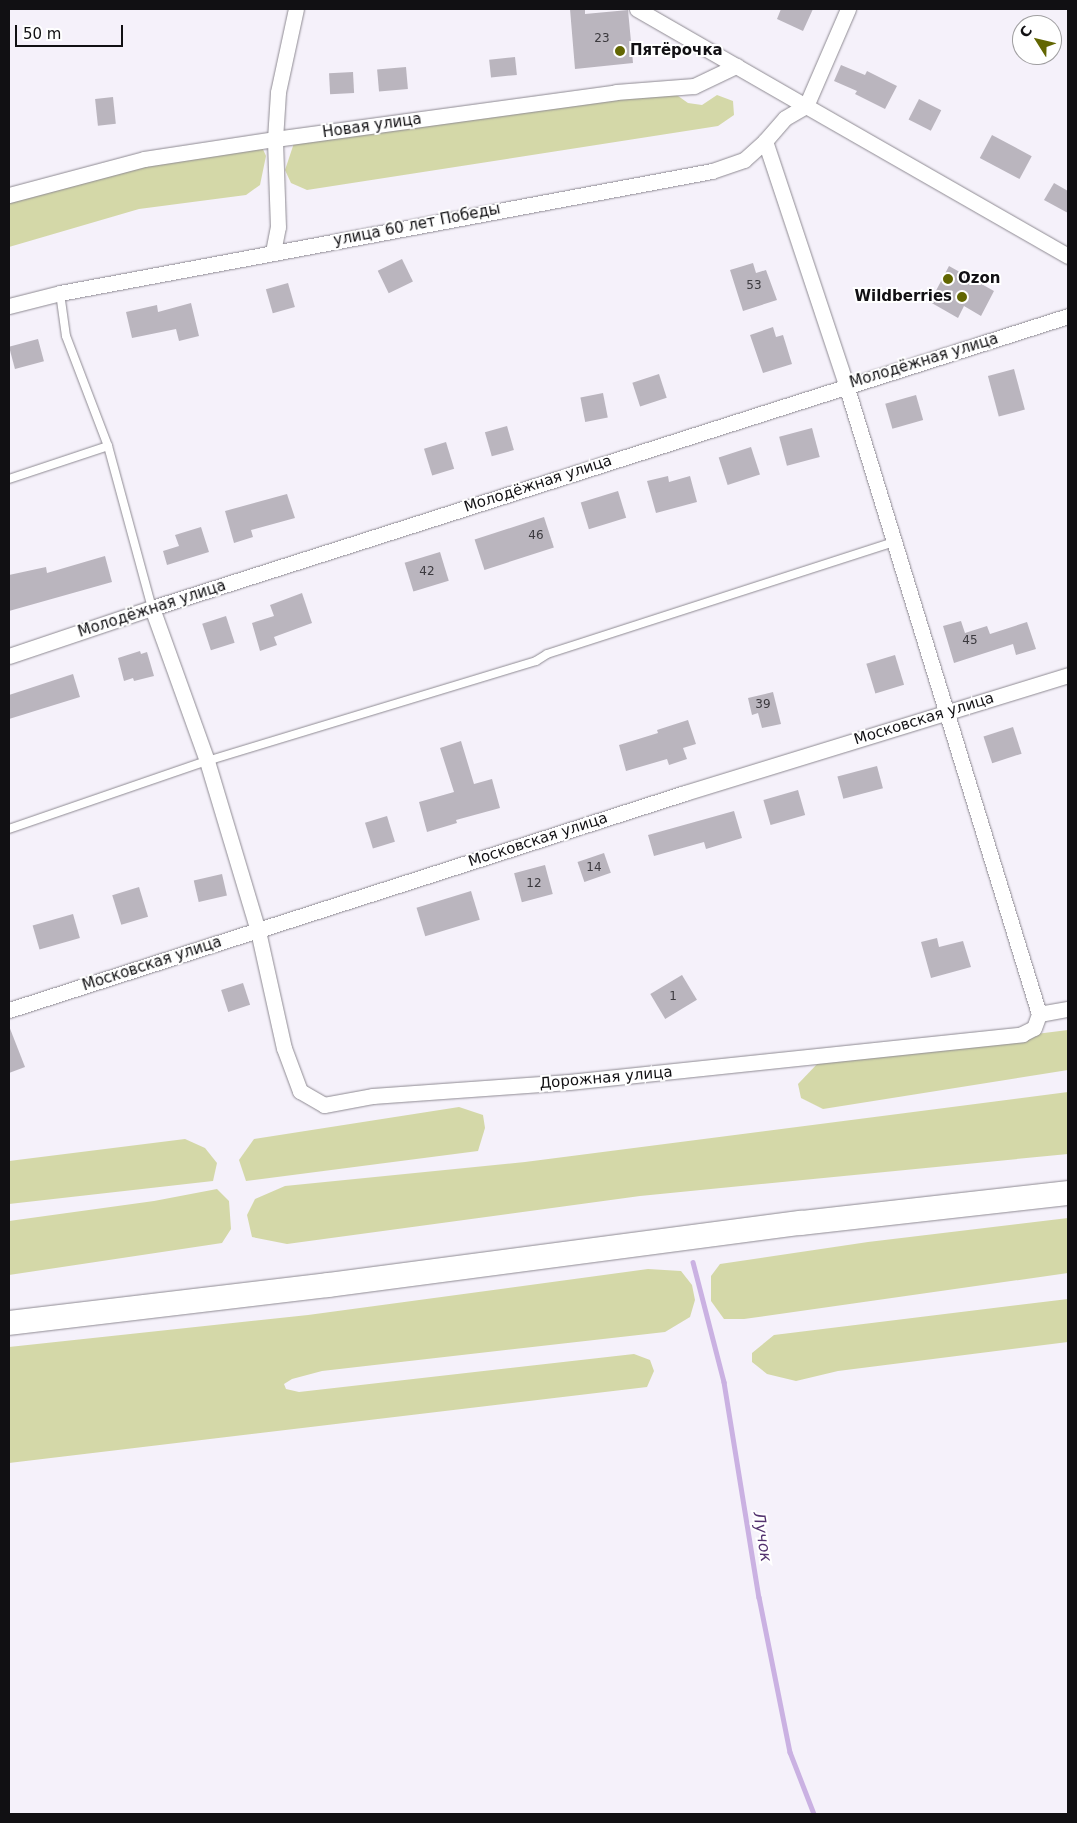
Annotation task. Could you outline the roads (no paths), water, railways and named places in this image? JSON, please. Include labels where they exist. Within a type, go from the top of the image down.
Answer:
[{"type":"main road","points":[[9,1323],[328,1285],[801,1223],[1068,1193]]},
{"type":"street","points":[[273,252],[278,227],[275,139],[278,92],[296,9]]},
{"type":"street","points":[[806,106],[848,9]]},
{"type":"street","points":[[640,10],[1068,256]]},
{"type":"street","name":"Новая улица","points":[[9,195],[144,159],[616,92],[694,86],[736,66]]},
{"type":"street","name":"улица 60 лет Победы","points":[[9,306],[60,293],[712,170],[744,160],[765,141],[785,118],[806,106]]},
{"type":"street","points":[[765,141],[846,385],[1039,1014],[1068,1009]]},
{"type":"street","name":"Молодёжная улица","points":[[9,656],[152,608],[846,385],[1068,316]]},
{"type":"street","name":"Дорожная улица","points":[[152,608],[207,760],[258,930],[284,1048],[300,1091],[324,1105],[373,1096],[569,1082],[1022,1034],[1034,1028],[1039,1014]]},
{"type":"street","name":"Московская улица","points":[[9,1010],[946,712],[1068,675]]},
{"type":"lane","points":[[60,293],[66,336],[108,446],[152,608]]},
{"type":"lane","points":[[9,479],[108,446]]},
{"type":"lane","points":[[9,829],[207,760],[536,661],[547,654],[894,542]]},
{"type":"waterway","name":"Лучок","points":[[693,1262],[724,1382],[759,1597],[790,1752],[814,1814]]},
{"type":"place","name":"Пятёрочка","points":[[620,51]]},
{"type":"place","name":"Ozon","points":[[948,279]]},
{"type":"place","name":"Wildberries","points":[[962,297]]}]
